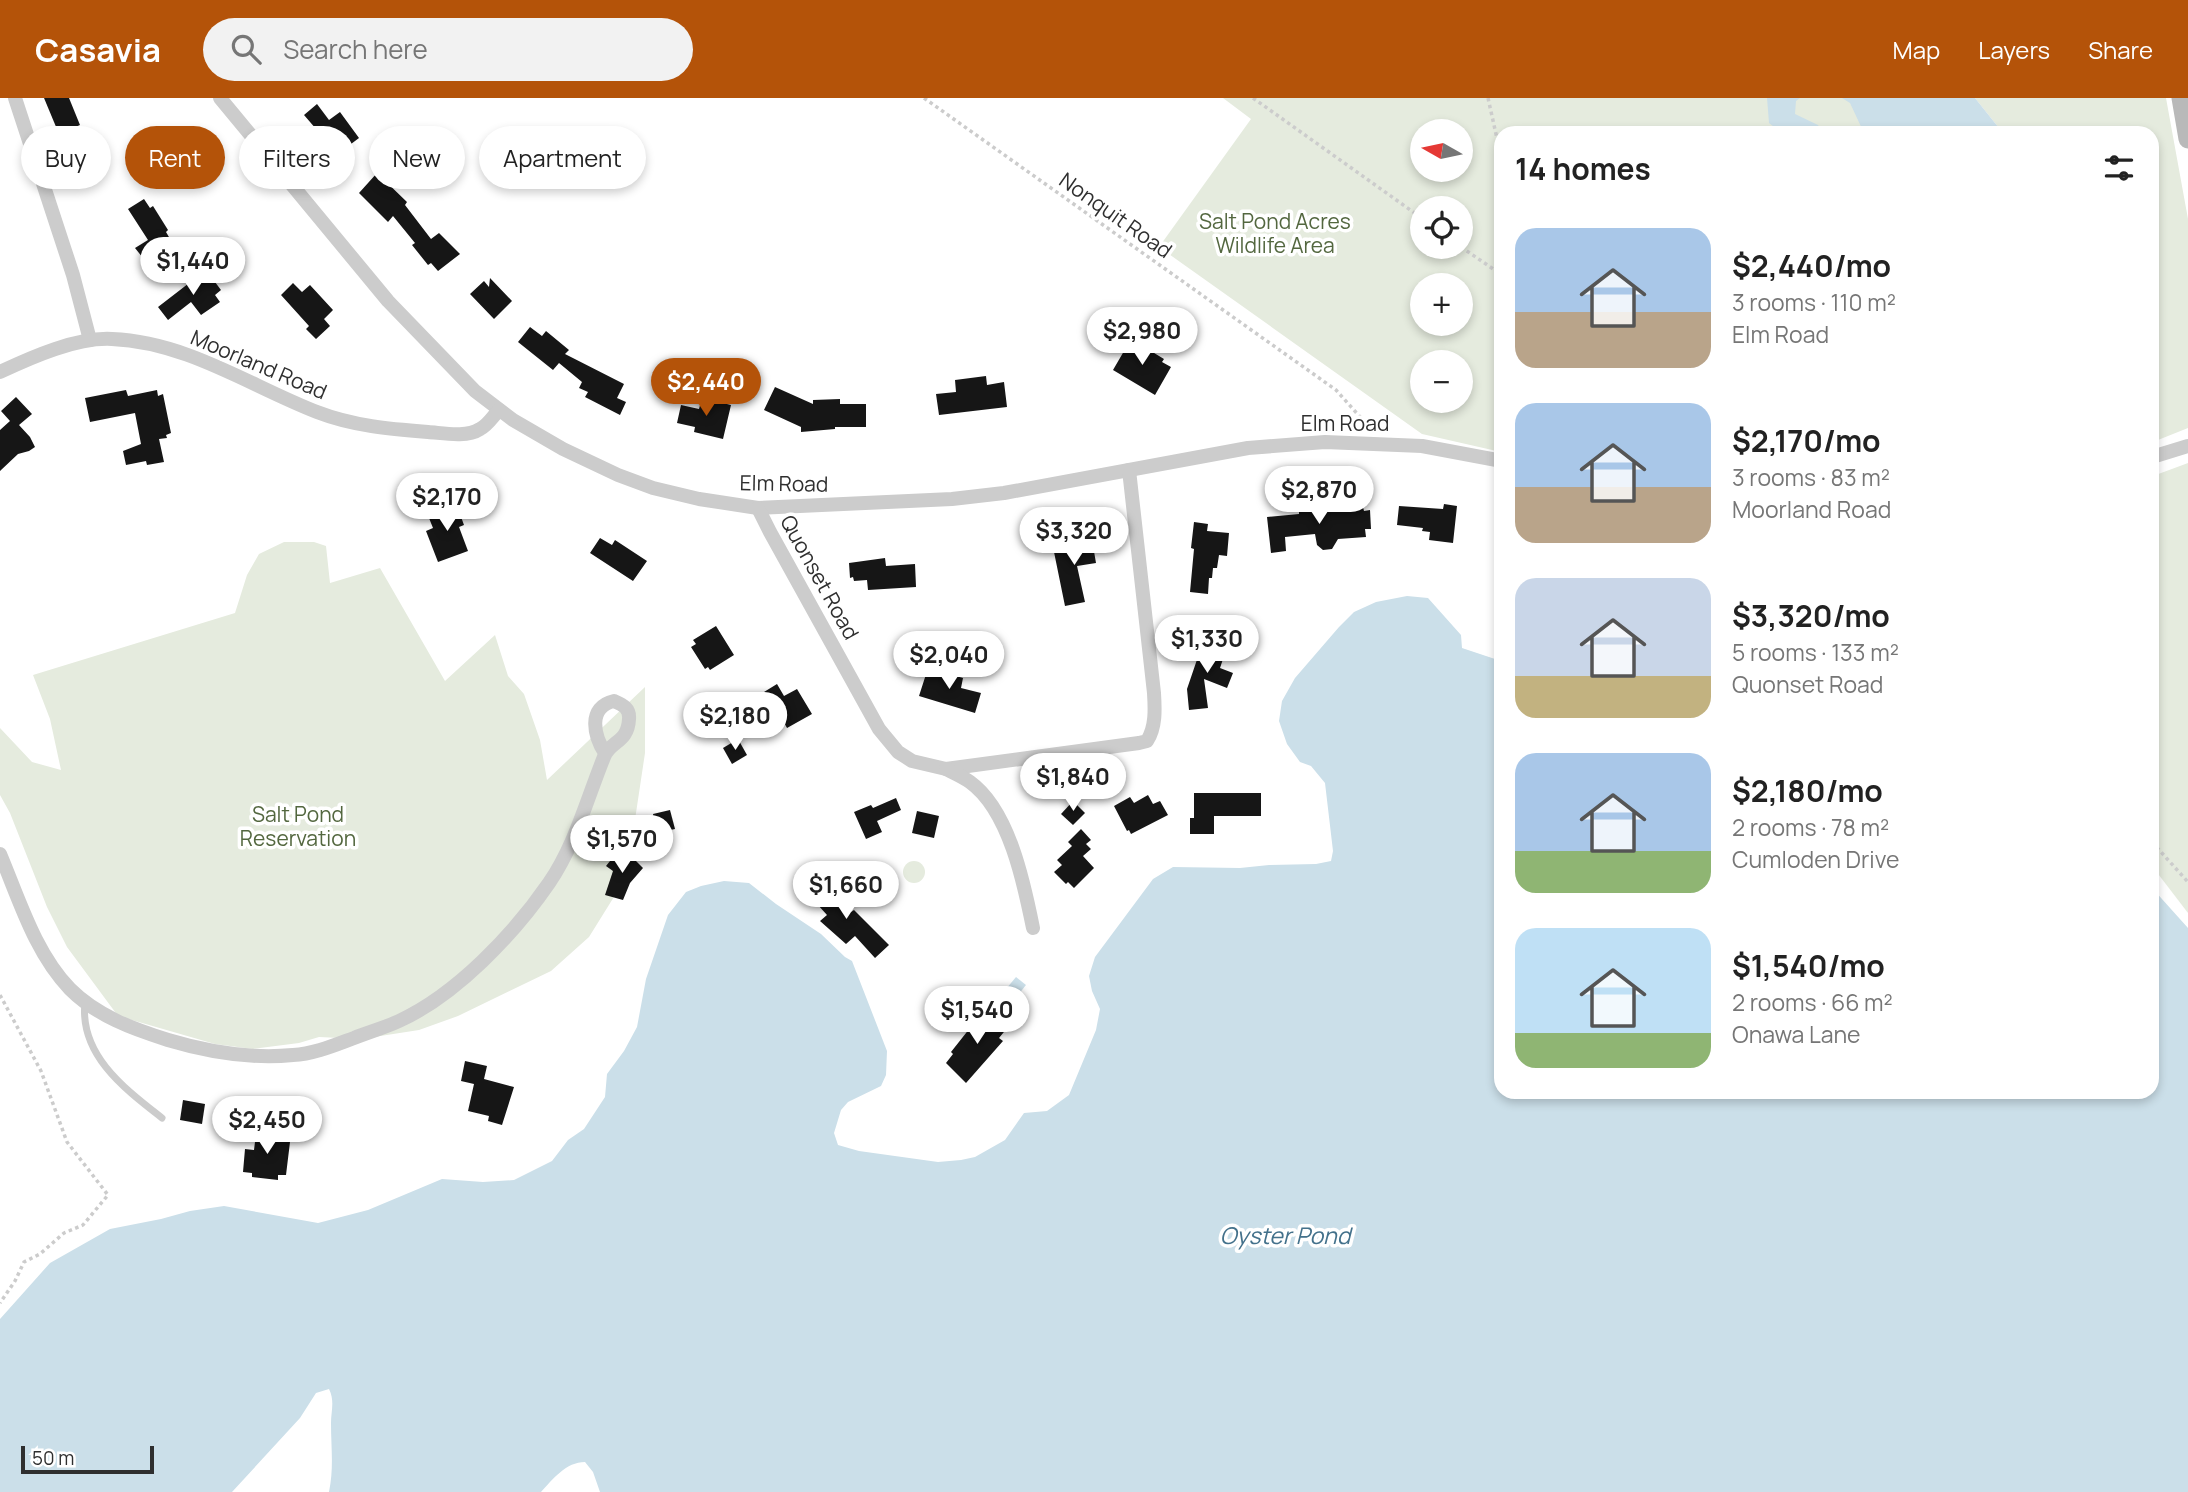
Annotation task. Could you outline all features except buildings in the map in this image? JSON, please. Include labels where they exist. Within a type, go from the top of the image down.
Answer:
[{"type":"main road","points":[[2181,98],[2188,139]]},
{"type":"street","points":[[15,98],[73,275],[90,340]]},
{"type":"street","name":"Elm Road","points":[[220,98],[388,301],[466,382],[499,410],[563,449],[653,488],[699,499],[758,508],[952,499],[1004,493],[1261,447],[1325,442],[1383,443],[1460,452],[1494,459]]},
{"type":"street","name":"Moorland Road","points":[[0,372],[72,344],[111,338],[135,341],[212,363],[316,412],[372,427],[451,434],[470,433],[479,430],[499,410]]},
{"type":"street","points":[[2159,455],[2188,446]]},
{"type":"street","name":"Quonset Road","points":[[758,508],[879,729],[898,752],[912,761],[946,769],[1139,743],[1147,741],[1151,735],[1154,693],[1129,470]]},
{"type":"street","points":[[0,854],[39,946],[70,989],[85,1001],[128,1027],[224,1054],[294,1055],[335,1045],[400,1021],[452,989],[474,970],[524,916],[551,881],[586,811],[606,753]]},
{"type":"street","points":[[946,769],[971,783],[987,800],[999,820],[1016,856],[1033,928]]},
{"type":"lane","points":[[85,1001],[84,1014],[89,1038],[109,1072],[162,1118]]},
{"type":"path","name":"Nonquit Road","points":[[924,98],[1336,390],[1383,443]]},
{"type":"path","points":[[1253,98],[1410,210]]},
{"type":"path","points":[[1488,98],[1494,126]]},
{"type":"path","points":[[1473,255],[1494,270]]},
{"type":"path","points":[[2159,850],[2188,882]]},
{"type":"path","points":[[0,995],[41,1071],[66,1142],[108,1195],[83,1225],[64,1233],[40,1254],[24,1262],[15,1282],[0,1303]]},
{"type":"green space","name":"Salt Pond Acres Wildlife Area","points":[[1223,98],[1843,98],[1873,126],[1494,126],[1494,450],[1422,434],[1159,247],[1251,119]]},
{"type":"green space","points":[[1975,98],[2166,98],[2188,219],[2188,428],[2159,440],[2159,126],[1997,126]]},
{"type":"green space","points":[[2188,463],[2188,913],[2159,875],[2159,474]]},
{"type":"green space","name":"Salt Pond Reservation","points":[[284,542],[314,542],[326,546],[330,583],[380,568],[445,681],[495,635],[508,676],[524,694],[540,740],[547,780],[645,687],[645,753],[633,833],[617,892],[589,937],[551,971],[458,1016],[419,1030],[361,1039],[319,1037],[299,1043],[253,1049],[215,1044],[118,1016],[67,947],[47,907],[10,813],[0,795],[0,728],[32,762],[61,770],[50,719],[33,675],[235,613],[247,575],[259,554]]},
{"type":"green space","points":[[914,861],[922,864],[925,872],[922,880],[914,883],[906,880],[903,872],[906,864]]},
{"type":"water","points":[[1767,98],[1800,98],[1796,101],[1795,114],[1819,126],[1773,126],[1769,123]]},
{"type":"water","points":[[1842,98],[1975,98],[1997,126],[1861,126],[1850,103]]},
{"type":"water","name":"Oyster Pond","points":[[1407,596],[1428,598],[1461,635],[1462,648],[1494,659],[1494,1099],[2159,1099],[2159,896],[2188,928],[2188,1492],[600,1492],[593,1472],[585,1462],[566,1468],[541,1492],[329,1492],[332,1466],[332,1402],[329,1389],[316,1393],[300,1418],[232,1492],[0,1492],[0,1319],[50,1263],[110,1229],[190,1211],[224,1206],[318,1223],[368,1210],[442,1179],[483,1182],[514,1180],[552,1161],[568,1140],[584,1129],[605,1097],[607,1074],[637,1027],[646,979],[668,915],[686,892],[701,886],[724,881],[749,883],[821,934],[852,961],[887,1051],[886,1075],[881,1086],[848,1102],[841,1110],[834,1133],[838,1145],[859,1151],[938,1162],[975,1157],[1005,1140],[1024,1113],[1047,1111],[1069,1095],[1096,1030],[1100,1009],[1089,976],[1095,957],[1153,879],[1173,867],[1240,868],[1331,861],[1333,851],[1325,783],[1311,766],[1300,762],[1287,744],[1279,721],[1282,701],[1295,678],[1339,627],[1354,612],[1376,602]]},
{"type":"water","points":[[1016,977],[1026,985],[1006,1010],[996,1001]]}]
